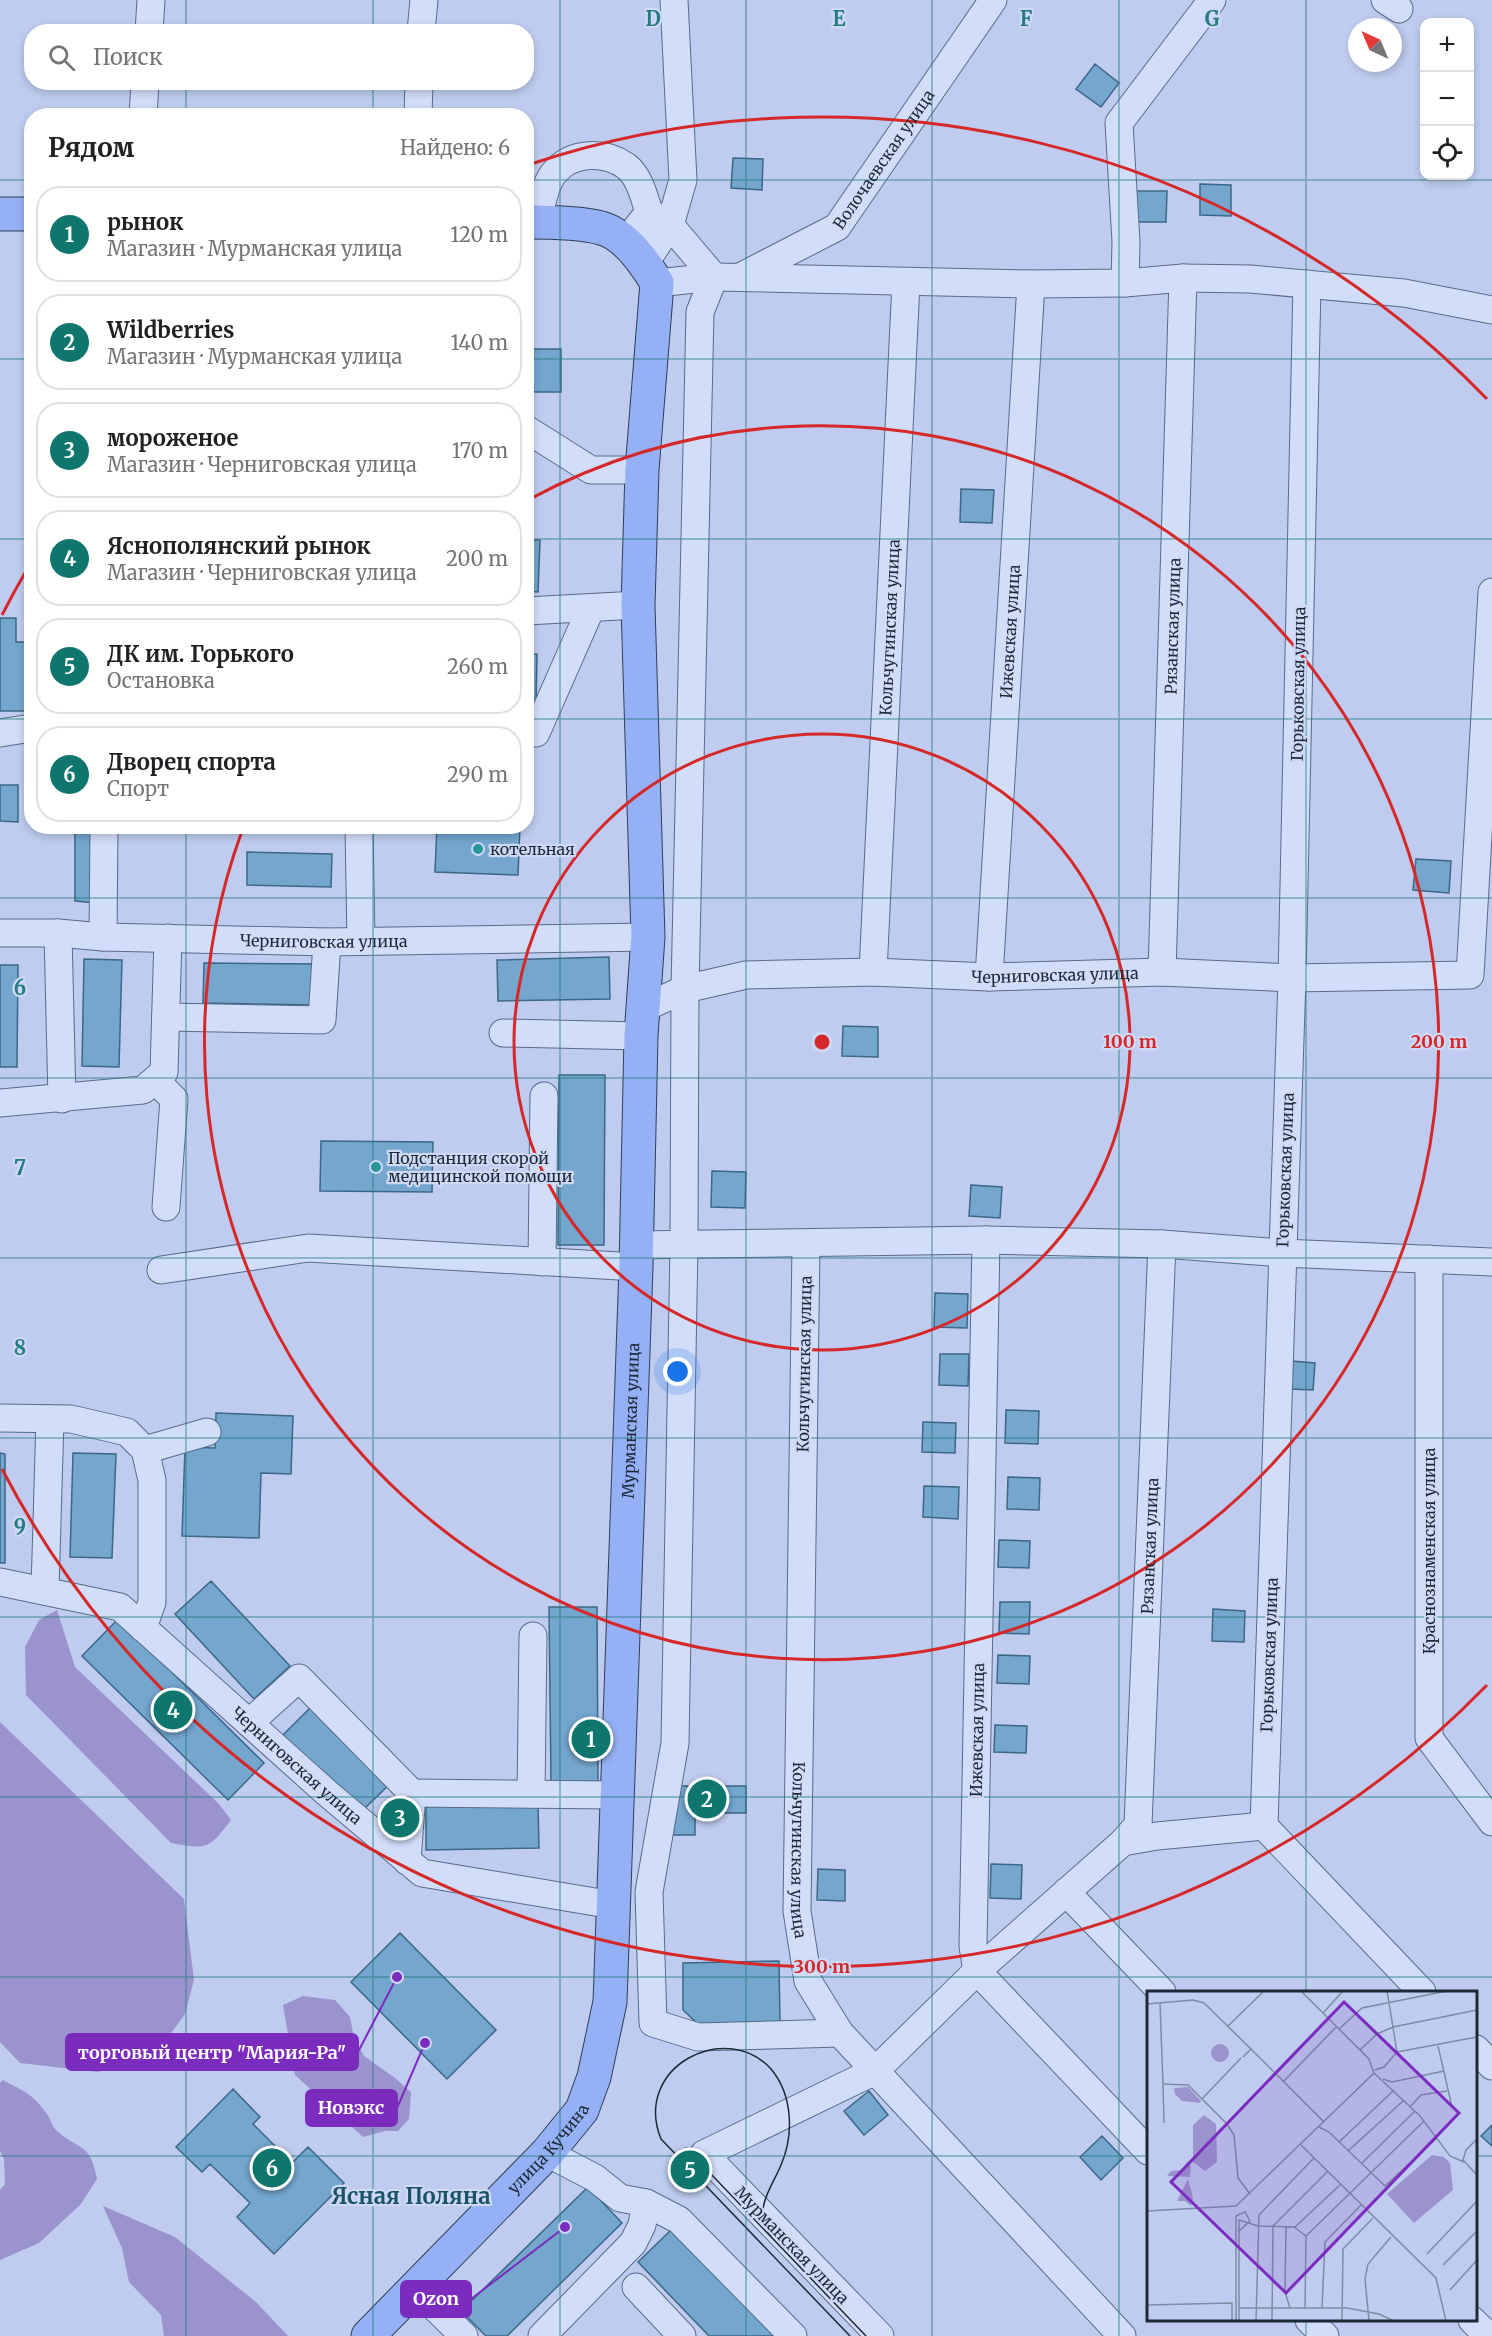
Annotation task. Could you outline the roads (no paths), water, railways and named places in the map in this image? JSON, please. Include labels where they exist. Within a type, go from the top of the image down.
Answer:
[{"type":"main road","points":[[0,214],[24,214]]},
{"type":"main road","points":[[534,222],[603,228],[642,263]]},
{"type":"main road","name":"Мурманская улица","points":[[613,1905],[642,1022],[648,937],[638,605],[642,470],[642,263]]},
{"type":"main road","name":"улица Кучина","points":[[368,2336],[547,2153],[582,2110],[594,2077],[610,2002],[613,1905]]},
{"type":"street","points":[[150,24],[151,0]]},
{"type":"street","points":[[422,24],[424,0]]},
{"type":"street","points":[[674,0],[683,180],[660,219],[642,263],[726,277],[906,282],[1031,284],[1125,283],[1183,278],[1250,279],[1404,293],[1492,310]]},
{"type":"street","name":"Волочаевская улица","points":[[726,277],[837,227],[993,0]]},
{"type":"street","points":[[1125,283],[1126,242],[1119,123],[1212,0]]},
{"type":"street","points":[[143,108],[145,90]]},
{"type":"street","points":[[418,108],[419,90]]},
{"type":"street","points":[[534,218],[554,173],[575,158],[600,154],[627,167],[660,219],[726,277]]},
{"type":"street","points":[[726,277],[700,312],[684,989],[684,1245],[675,1743],[649,1892],[653,2023],[698,2037],[840,2032]]},
{"type":"street","name":"Рязанская улица","points":[[1162,972],[1183,278]]},
{"type":"street","name":"Кольчугинская улица","points":[[873,972],[906,282]]},
{"type":"street","name":"Ижевская улица","points":[[989,977],[1031,284]]},
{"type":"street","name":"Горьковская улица","points":[[1264,1826],[1292,978],[1307,284]]},
{"type":"street","points":[[534,434],[591,470],[642,470]]},
{"type":"street","name":"Черниговская улица","points":[[642,1022],[684,989],[746,975],[873,972],[989,977],[1162,972],[1292,978],[1470,975],[1492,592]]},
{"type":"street","points":[[534,611],[638,605]]},
{"type":"street","points":[[536,733],[591,608]]},
{"type":"street","points":[[0,733],[24,729]]},
{"type":"street","points":[[103,937],[104,834]]},
{"type":"street","points":[[359,834],[361,941]]},
{"type":"street","name":"Черниговская улица","points":[[0,933],[327,942],[648,937]]},
{"type":"street","points":[[58,933],[62,1099]]},
{"type":"street","points":[[0,1103],[143,1090],[164,1072],[168,938]]},
{"type":"street","points":[[166,1017],[322,1020],[327,942]]},
{"type":"street","points":[[503,1033],[642,1022]]},
{"type":"street","points":[[155,1080],[174,1099],[166,1207]]},
{"type":"street","points":[[542,1262],[544,1096]]},
{"type":"street","points":[[161,1270],[308,1248],[542,1262],[636,1256],[684,1245],[986,1240],[1162,1244],[1282,1253],[1492,1262]]},
{"type":"street","name":"Ижевская улица","points":[[977,1971],[973,1946],[986,1240]]},
{"type":"street","name":"Кольчугинская улица","points":[[806,1244],[797,1911],[808,1981],[840,2032],[1122,2336]]},
{"type":"street","name":"Рязанская улица","points":[[1123,1842],[1138,1825],[1162,1244]]},
{"type":"street","name":"Краснознаменская улица","points":[[1429,1259],[1429,1738],[1492,1821]]},
{"type":"street","points":[[0,1418],[70,1419],[127,1432],[145,1450],[152,1480],[152,1602],[143,1628]]},
{"type":"street","points":[[45,1590],[50,1419]]},
{"type":"street","points":[[145,1450],[207,1432]]},
{"type":"street","name":"Черниговская улица","points":[[0,1581],[120,1608],[422,1873],[613,1905]]},
{"type":"street","points":[[531,1794],[533,1636]]},
{"type":"street","points":[[249,1723],[299,1678],[412,1793],[617,1795]]},
{"type":"street","points":[[407,1860],[412,1793]]},
{"type":"street","points":[[875,2071],[977,1971],[1123,1842],[1157,1836],[1264,1826],[1421,1991]]},
{"type":"street","points":[[1066,1892],[1161,1991]]},
{"type":"street","points":[[977,1971],[1147,2149]]},
{"type":"street","points":[[1477,2050],[1492,2066]]},
{"type":"street","name":"Мурманская улица","points":[[875,2071],[704,2154],[880,2336]]},
{"type":"street","points":[[547,2153],[595,2178],[620,2198],[646,2203],[679,2220],[793,2336]]},
{"type":"street","points":[[542,2336],[633,2243],[642,2225],[646,2203]]},
{"type":"street","points":[[636,2287],[682,2336]]},
{"type":"street","points":[[416,2289],[464,2336]]},
{"type":"street","points":[[1311,2321],[1325,2336]]},
{"type":"street","points":[[1474,2321],[1484,2332],[1492,2333]]},
{"type":"tram line","points":[[772,2238],[764,2222],[763,2210],[788,2141],[789,2116],[784,2091],[771,2069],[752,2055],[731,2049],[709,2050],[688,2058],[671,2072],[660,2091],[656,2113],[661,2139],[850,2336]]},
{"type":"tram line","points":[[686,2148],[866,2336]]},
{"type":"place","name":"котельная","points":[[478,849]]},
{"type":"place","name":"Подстанция скорой медицинской помощи","points":[[376,1167]]},
{"type":"place","name":"Яснополянский рынок","points":[[173,1710]]},
{"type":"place","name":"рынок","points":[[591,1739]]},
{"type":"place","name":"Wildberries","points":[[707,1799]]},
{"type":"place","name":"мороженое","points":[[400,1818]]},
{"type":"place","name":"торговый центр \"Мария-Ра\"","points":[[397,1977]]},
{"type":"place","name":"Новэкс","points":[[425,2043]]},
{"type":"place","name":"Дворец спорта","points":[[272,2168]]},
{"type":"place","name":"ДК им. Горького","points":[[690,2170]]},
{"type":"place","name":"Ozon","points":[[565,2227]]},
{"type":"district","name":"Ясная Поляна","points":[[411,2196]]}]
